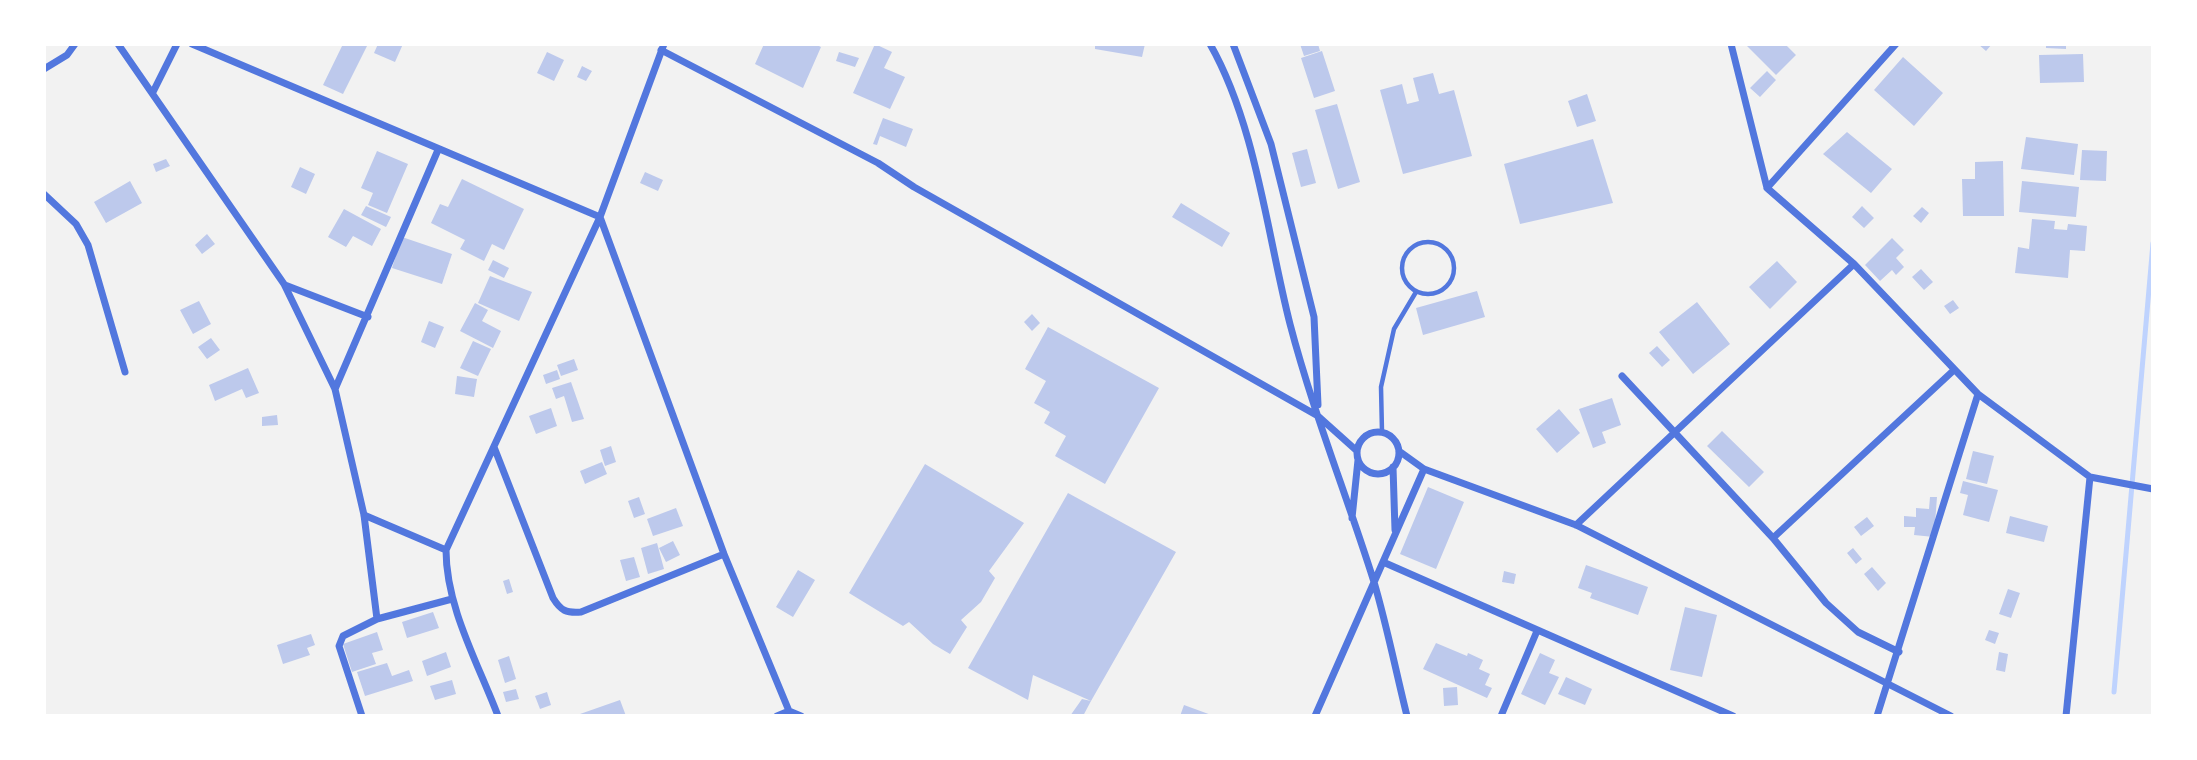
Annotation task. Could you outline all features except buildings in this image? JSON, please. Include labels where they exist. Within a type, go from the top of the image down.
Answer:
[{"type":"street","points":[[44,68],[66,55],[75,44]]},
{"type":"street","points":[[118,44],[285,284],[335,389],[364,515],[377,619]]},
{"type":"street","points":[[153,92],[177,44]]},
{"type":"street","points":[[192,44],[600,217],[724,554],[789,711],[801,716]]},
{"type":"street","points":[[1210,44],[1225,74],[1245,134],[1291,326],[1352,522],[1374,583],[1407,716]]},
{"type":"street","points":[[1233,44],[1270,144],[1314,317],[1318,416]]},
{"type":"street","points":[[1731,44],[1767,188],[1854,264],[1978,394],[2090,477],[2153,489]]},
{"type":"street","points":[[1767,188],[1896,44]]},
{"type":"street","points":[[498,716],[452,599],[446,575],[446,550],[600,217],[662,47],[878,163],[915,187],[1318,416],[1357,455],[1369,472],[1386,472],[1393,467]]},
{"type":"street","points":[[335,389],[438,150]]},
{"type":"street","points":[[44,194],[76,224],[88,245],[125,372]]},
{"type":"street","points":[[1576,525],[1854,264]]},
{"type":"street","points":[[285,284],[368,317]]},
{"type":"street","points":[[1773,538],[1954,369]]},
{"type":"street","points":[[1622,376],[1773,538],[1826,603],[1858,632],[1899,652]]},
{"type":"street","points":[[1877,716],[1978,394]]},
{"type":"street","points":[[1352,522],[1357,455],[1366,436],[1382,432],[1390,436],[1399,451],[1424,469],[1576,525],[1951,716]]},
{"type":"street","points":[[494,447],[553,598],[560,609],[568,613],[581,612],[724,554]]},
{"type":"street","points":[[1395,534],[1393,467],[1399,451]]},
{"type":"street","points":[[1315,716],[1424,469]]},
{"type":"street","points":[[2066,716],[2090,477]]},
{"type":"street","points":[[364,515],[446,550]]},
{"type":"street","points":[[1383,562],[1733,716]]},
{"type":"street","points":[[362,716],[339,646],[343,636],[377,619],[452,599]]},
{"type":"street","points":[[1501,716],[1537,631]]},
{"type":"street","points":[[777,716],[789,711]]},
{"type":"lane","points":[[1426,242],[1440,245],[1450,254],[1454,267],[1451,280],[1442,291],[1429,295],[1416,292],[1405,283],[1401,270],[1404,256],[1413,246],[1426,242]]},
{"type":"lane","points":[[1382,432],[1381,387],[1394,329],[1416,292]]},
{"type":"waterway","points":[[2114,692],[2153,243]]}]
